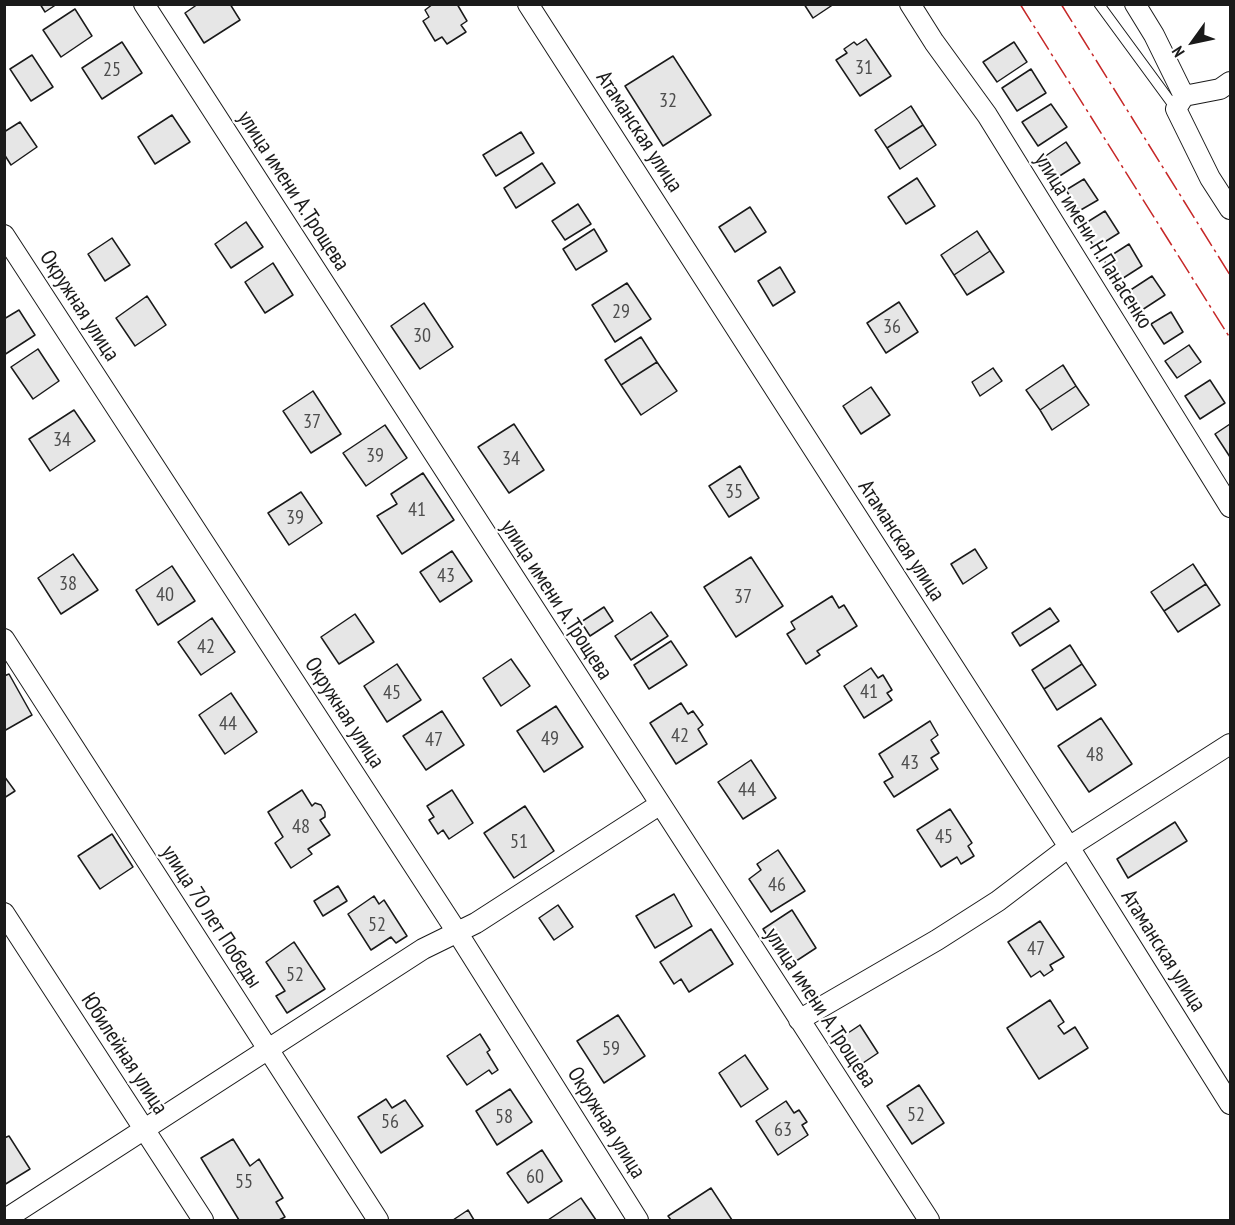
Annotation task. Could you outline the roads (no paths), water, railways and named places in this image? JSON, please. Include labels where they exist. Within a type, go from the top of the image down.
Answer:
[{"type":"street","name":"улица имени А.Трощева","points":[[144,4],[929,1221]]},
{"type":"street","name":"Атаманская улица","points":[[528,4],[1069,847],[1230,1104]]},
{"type":"street","name":"улица имени Н.Панасенко","points":[[910,4],[934,42],[987,115],[1230,507]]},
{"type":"street","points":[[1135,4],[1154,35],[1210,178],[1230,209]]},
{"type":"street","points":[[1180,102],[1220,89],[1230,82]]},
{"type":"street","name":"Окружная улица","points":[[4,235],[457,932],[638,1221]]},
{"type":"street","name":"улица 70 лет Победы","points":[[4,639],[378,1221]]},
{"type":"street","points":[[799,1020],[937,940],[998,901],[1069,847],[1230,744]]},
{"type":"street","points":[[4,1220],[423,949],[477,922],[659,804]]},
{"type":"street","name":"Юбилейная улица","points":[[4,913],[203,1221]]},
{"type":"lane","points":[[1099,4],[1180,102]]}]
